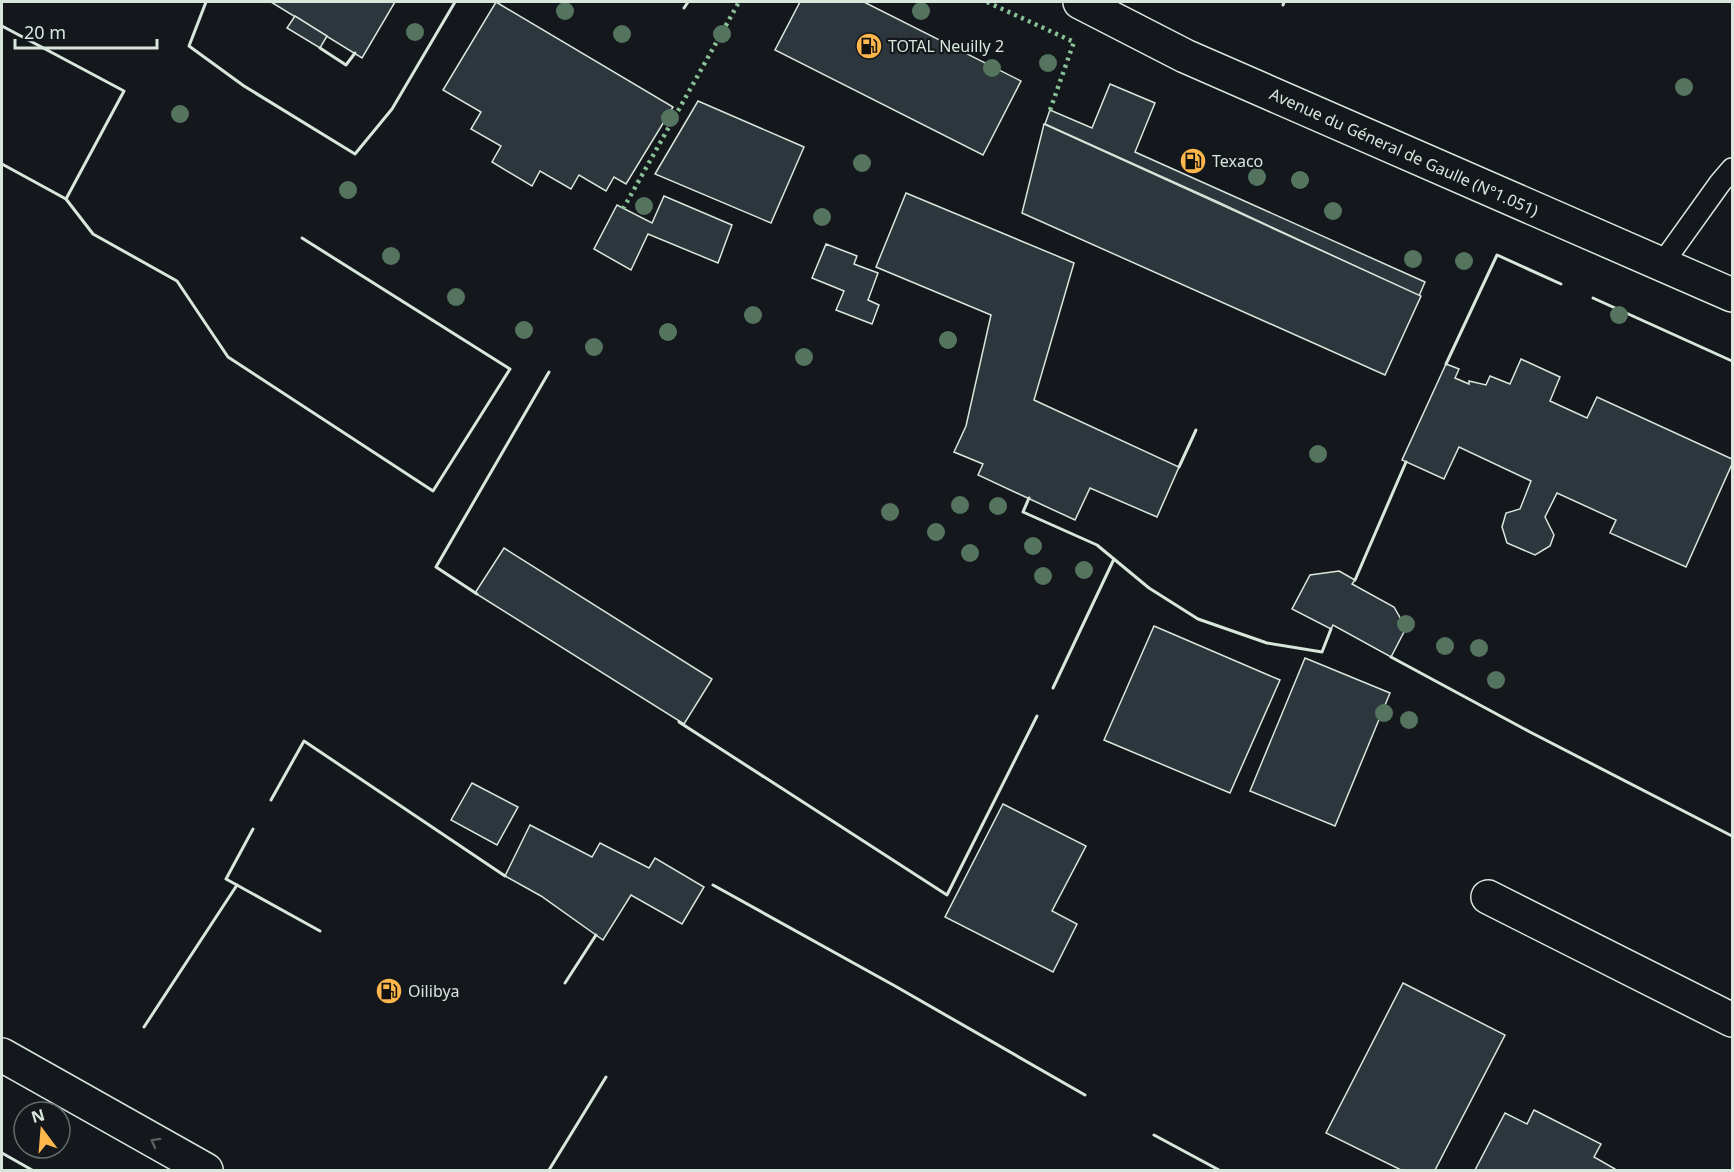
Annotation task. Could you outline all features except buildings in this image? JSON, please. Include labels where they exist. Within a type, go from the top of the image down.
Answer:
[{"type":"main road","name":"Avenue du Géneral de Gaulle (N°1.051)","points":[[1080,2],[1185,56],[1732,295]]},
{"type":"main road","points":[[1488,897],[1732,1020]]},
{"type":"main road","points":[[2,1055],[206,1170]]},
{"type":"lane","points":[[1662,264],[1732,169]]},
{"type":"hedge","points":[[623,209],[739,2]]},
{"type":"hedge","points":[[987,2],[1074,42],[1050,110]]},
{"type":"wall","points":[[206,2],[189,46],[244,86],[355,154],[392,109],[455,2]]},
{"type":"wall","points":[[684,8],[688,2]]},
{"type":"wall","points":[[2,26],[124,91],[66,199]]},
{"type":"wall","points":[[320,48],[346,65],[355,53]]},
{"type":"wall","points":[[2,164],[66,199],[93,234],[177,281],[228,357],[433,491],[510,369],[302,238]]},
{"type":"wall","points":[[1446,364],[1497,255],[1561,284]]},
{"type":"wall","points":[[1593,298],[1732,361]]},
{"type":"wall","points":[[477,594],[436,567],[549,372]]},
{"type":"wall","points":[[1179,467],[1196,430]]},
{"type":"wall","points":[[1355,580],[1406,462]]},
{"type":"wall","points":[[1029,498],[1023,512],[1097,545],[1149,588],[1198,619],[1267,643],[1322,652],[1331,629]]},
{"type":"wall","points":[[1053,688],[1114,559]]},
{"type":"wall","points":[[1391,657],[1530,732],[1732,836]]},
{"type":"wall","points":[[679,722],[947,895],[1037,716]]},
{"type":"wall","points":[[271,800],[304,741],[505,876]]},
{"type":"wall","points":[[253,829],[226,879],[320,931]]},
{"type":"wall","points":[[144,1027],[237,885]]},
{"type":"wall","points":[[713,885],[1085,1095]]},
{"type":"wall","points":[[565,983],[596,935]]},
{"type":"wall","points":[[549,1170],[606,1077]]},
{"type":"wall","points":[[1154,1135],[1219,1170]]},
{"type":"wall","points":[[2,1153],[32,1170]]},
{"type":"place","name":"TOTAL Neuilly 2","points":[[869,46]]},
{"type":"place","name":"Texaco","points":[[1193,161]]},
{"type":"place","name":"Oilibya","points":[[389,991]]}]
